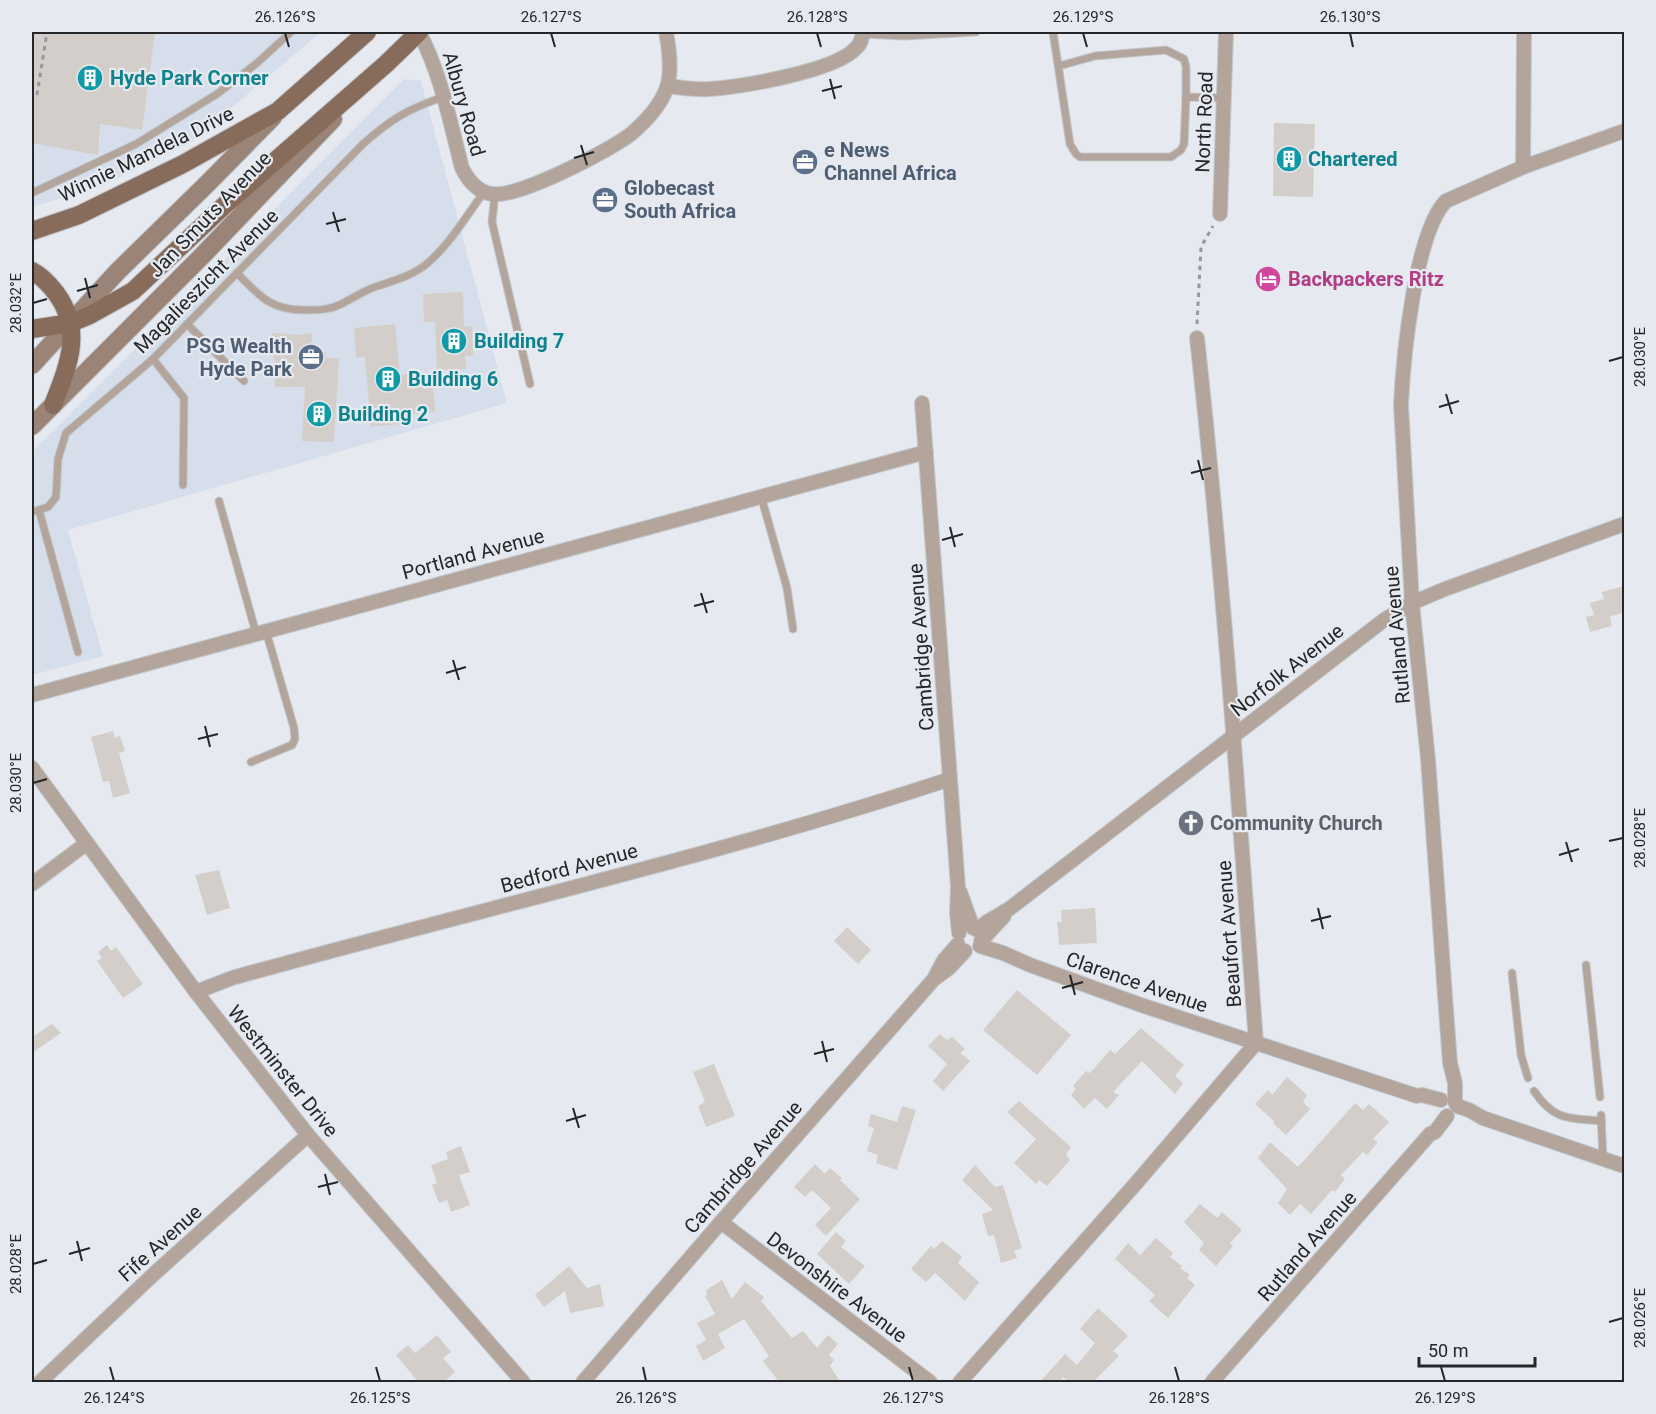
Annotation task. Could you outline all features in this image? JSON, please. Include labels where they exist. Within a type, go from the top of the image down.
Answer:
[{"type":"main road","name":"Jan Smuts Avenue","points":[[32,365],[117,272],[278,111],[367,32]]},
{"type":"main road","name":"Jan Smuts Avenue","points":[[32,426],[201,257],[419,32]]},
{"type":"main road","points":[[32,329],[71,322],[90,315],[134,291],[226,204],[387,64]]},
{"type":"main road","name":"Winnie Mandela Drive","points":[[32,231],[79,215],[183,164],[278,111]]},
{"type":"main road","points":[[32,271],[54,290],[71,322],[69,361],[53,405]]},
{"type":"street","name":"Albury Road","points":[[419,32],[428,49],[462,168],[467,178],[475,186],[490,193]]},
{"type":"street","points":[[490,193],[514,192],[536,184],[608,149],[630,135],[660,102],[668,86],[666,32]]},
{"type":"street","name":"North Road","points":[[1220,214],[1226,32]]},
{"type":"street","points":[[1524,32],[1523,167],[1624,131]]},
{"type":"street","points":[[668,86],[687,89],[731,87],[824,67],[856,50],[863,33]]},
{"type":"street","name":"Rutland Avenue","points":[[1212,1383],[1430,1134],[1434,1121],[1447,1107],[1455,1083],[1450,1063],[1428,759],[1412,603],[1402,429],[1402,377],[1418,277],[1428,234],[1440,208],[1455,196],[1523,167]]},
{"type":"street","name":"Beaufort Avenue","points":[[1197,338],[1210,456],[1257,1043]]},
{"type":"street","name":"Cambridge Avenue","points":[[583,1383],[721,1222],[934,979],[949,968],[970,941],[957,913],[958,887],[922,404]]},
{"type":"street","name":"Portland Avenue","points":[[32,695],[926,452]]},
{"type":"street","name":"Norfolk Avenue","points":[[970,941],[987,922],[1009,909],[1370,630],[1412,603],[1624,524]]},
{"type":"street","name":"Westminster Drive","points":[[32,768],[196,992],[308,1135],[523,1383]]},
{"type":"street","name":"Bedford Avenue","points":[[196,992],[232,978],[633,872],[872,805],[950,779]]},
{"type":"street","points":[[32,884],[87,843]]},
{"type":"street","name":"Clarence Avenue","points":[[970,941],[1141,1005],[1416,1096],[1420,1100],[1447,1107],[1465,1118],[1483,1118],[1624,1166]]},
{"type":"street","points":[[960,1383],[1257,1043]]},
{"type":"street","name":"Fife Avenue","points":[[40,1383],[155,1273],[308,1135]]},
{"type":"street","name":"Devonshire Avenue","points":[[721,1222],[930,1383]]},
{"type":"lane","points":[[32,193],[136,144],[217,94],[257,63],[291,32]]},
{"type":"lane","points":[[863,33],[904,36],[976,32]]},
{"type":"lane","points":[[1053,32],[1070,144],[1076,154],[1080,157],[1163,158],[1176,155],[1181,150],[1184,144],[1186,97],[1184,59],[1166,50],[1095,56],[1059,66]]},
{"type":"lane","name":"Magalieszicht Avenue","points":[[35,511],[48,507],[56,497],[58,459],[66,433],[153,358],[384,125],[419,105],[443,97]]},
{"type":"lane","points":[[1186,97],[1224,98]]},
{"type":"lane","points":[[237,273],[264,299],[278,308],[326,309],[362,292],[401,278],[429,262],[490,193]]},
{"type":"lane","points":[[490,193],[492,222],[530,384]]},
{"type":"lane","points":[[187,324],[244,381]]},
{"type":"lane","points":[[153,358],[184,398],[183,485]]},
{"type":"lane","points":[[761,496],[787,588],[793,629]]},
{"type":"lane","points":[[219,501],[294,728],[295,739],[292,745],[251,762]]},
{"type":"lane","points":[[35,511],[78,652]]},
{"type":"lane","points":[[1586,965],[1600,1097]]},
{"type":"lane","points":[[1512,973],[1521,1055],[1528,1078]]},
{"type":"lane","points":[[1534,1091],[1546,1106],[1559,1116],[1601,1118],[1603,1159]]},
{"type":"path","points":[[37,95],[47,32]]},
{"type":"path","points":[[1197,338],[1201,248],[1220,214]]},
{"type":"shaded area","name":"Hyde Park Corner","points":[[32,32],[321,32],[191,142],[102,186],[32,207]]},
{"type":"shaded area","points":[[404,79],[421,81],[507,403],[68,530],[103,656],[32,675],[32,452]]},
{"type":"building","name":"Hyde Park Corner","points":[[32,32],[155,32],[142,130],[100,124],[98,155],[32,143]]},
{"type":"building","name":"Chartered","points":[[1274,123],[1315,124],[1313,197],[1273,196]]},
{"type":"building","name":"Building 7","points":[[463,292],[464,327],[472,326],[473,356],[465,356],[466,369],[437,370],[435,322],[424,322],[423,294]]},
{"type":"building","name":"Building 6","points":[[395,324],[400,375],[409,374],[410,385],[433,383],[435,412],[399,415],[400,424],[371,427],[365,357],[356,357],[354,328]]},
{"type":"building","name":"Building 2","points":[[272,333],[298,335],[312,333],[311,352],[326,352],[325,358],[339,358],[334,442],[302,441],[305,387],[275,387]]},
{"type":"building","points":[[1624,586],[1624,612],[1610,617],[1612,626],[1590,632],[1586,617],[1594,615],[1590,603],[1604,599],[1602,592]]},
{"type":"building","points":[[113,731],[115,738],[120,736],[125,751],[119,753],[130,793],[113,798],[109,781],[103,782],[91,737]]},
{"type":"building","points":[[219,870],[230,908],[207,915],[195,875]]},
{"type":"building","points":[[1095,908],[1097,943],[1059,945],[1057,922],[1062,922],[1061,910]]},
{"type":"building","points":[[847,927],[871,950],[858,964],[834,941]]},
{"type":"building","points":[[107,945],[111,951],[116,947],[143,984],[123,998],[97,961],[102,958],[98,952]]},
{"type":"building","points":[[1017,990],[1071,1035],[1037,1075],[983,1030]]},
{"type":"building","points":[[52,1024],[61,1033],[32,1053],[32,1037]]},
{"type":"building","points":[[1141,1028],[1184,1065],[1175,1076],[1183,1083],[1175,1094],[1142,1061],[1113,1092],[1119,1095],[1107,1109],[1095,1098],[1084,1109],[1071,1095],[1076,1089],[1073,1086],[1086,1071],[1090,1073],[1110,1050],[1115,1054]]},
{"type":"building","points":[[940,1034],[947,1040],[952,1037],[965,1049],[960,1053],[970,1061],[943,1091],[933,1081],[947,1064],[928,1046]]},
{"type":"building","points":[[714,1064],[735,1116],[706,1127],[698,1106],[705,1102],[693,1072]]},
{"type":"building","points":[[1287,1077],[1307,1095],[1303,1102],[1310,1109],[1286,1135],[1255,1104],[1268,1090],[1272,1095]]},
{"type":"building","points":[[1019,1101],[1071,1147],[1066,1154],[1070,1160],[1047,1186],[1039,1180],[1036,1184],[1014,1163],[1036,1139],[1007,1112]]},
{"type":"building","points":[[1355,1103],[1363,1110],[1369,1104],[1389,1122],[1373,1139],[1378,1142],[1367,1155],[1363,1152],[1341,1175],[1345,1179],[1335,1192],[1332,1190],[1311,1214],[1300,1204],[1290,1215],[1278,1203],[1287,1189],[1258,1158],[1270,1142],[1298,1167]]},
{"type":"building","points":[[902,1106],[916,1110],[897,1170],[876,1163],[878,1155],[867,1151],[874,1128],[868,1126],[871,1114],[897,1122]]},
{"type":"building","points":[[461,1146],[470,1172],[459,1175],[470,1205],[451,1212],[447,1200],[439,1203],[432,1185],[437,1183],[431,1165],[448,1159],[446,1152]]},
{"type":"building","points":[[815,1164],[825,1174],[830,1168],[860,1199],[826,1236],[815,1225],[831,1208],[812,1190],[805,1197],[794,1187]]},
{"type":"building","points":[[975,1165],[995,1187],[1003,1185],[1022,1248],[1014,1251],[1017,1258],[1001,1263],[994,1235],[988,1236],[982,1214],[993,1210],[962,1180]]},
{"type":"building","points":[[1200,1204],[1217,1218],[1222,1212],[1242,1230],[1230,1243],[1233,1246],[1216,1266],[1199,1250],[1204,1243],[1184,1222]]},
{"type":"building","points":[[836,1232],[846,1241],[841,1247],[865,1266],[849,1284],[817,1254]]},
{"type":"building","points":[[1156,1238],[1173,1253],[1170,1257],[1182,1266],[1180,1268],[1190,1275],[1187,1278],[1195,1285],[1168,1318],[1149,1301],[1155,1295],[1115,1259],[1128,1243],[1140,1255]]},
{"type":"building","points":[[942,1241],[962,1257],[958,1263],[979,1282],[965,1301],[935,1273],[926,1282],[911,1269],[931,1246],[934,1249]]},
{"type":"building","points":[[569,1266],[587,1288],[600,1284],[604,1306],[570,1313],[565,1291],[544,1307],[535,1295]]},
{"type":"building","points":[[722,1280],[732,1299],[745,1282],[764,1297],[761,1301],[792,1338],[803,1331],[817,1348],[828,1335],[838,1344],[829,1355],[834,1360],[830,1366],[841,1383],[780,1383],[763,1361],[769,1356],[744,1319],[718,1334],[725,1348],[703,1361],[696,1346],[706,1340],[697,1323],[715,1314],[705,1296],[707,1295],[706,1290]]},
{"type":"building","points":[[1098,1308],[1128,1336],[1113,1351],[1119,1356],[1092,1383],[1070,1383],[1063,1377],[1058,1383],[1039,1383],[1065,1354],[1077,1365],[1095,1343],[1080,1329]]},
{"type":"building","points":[[437,1335],[451,1352],[443,1358],[455,1372],[443,1383],[419,1383],[396,1355],[408,1345],[415,1353]]},
{"type":"place","name":"Hyde Park Corner","points":[[90,78]]},
{"type":"place","name":"Chartered","points":[[1289,159]]},
{"type":"place","name":"e News Channel Africa","points":[[805,162]]},
{"type":"place","name":"Globecast South Africa","points":[[605,200]]},
{"type":"place","name":"Backpackers Ritz","points":[[1268,279]]},
{"type":"place","name":"Building 7","points":[[454,341]]},
{"type":"place","name":"PSG Wealth Hyde Park","points":[[311,357]]},
{"type":"place","name":"Building 6","points":[[388,379]]},
{"type":"place","name":"Building 2","points":[[319,414]]},
{"type":"place","name":"Community Church","points":[[1191,823]]}]
